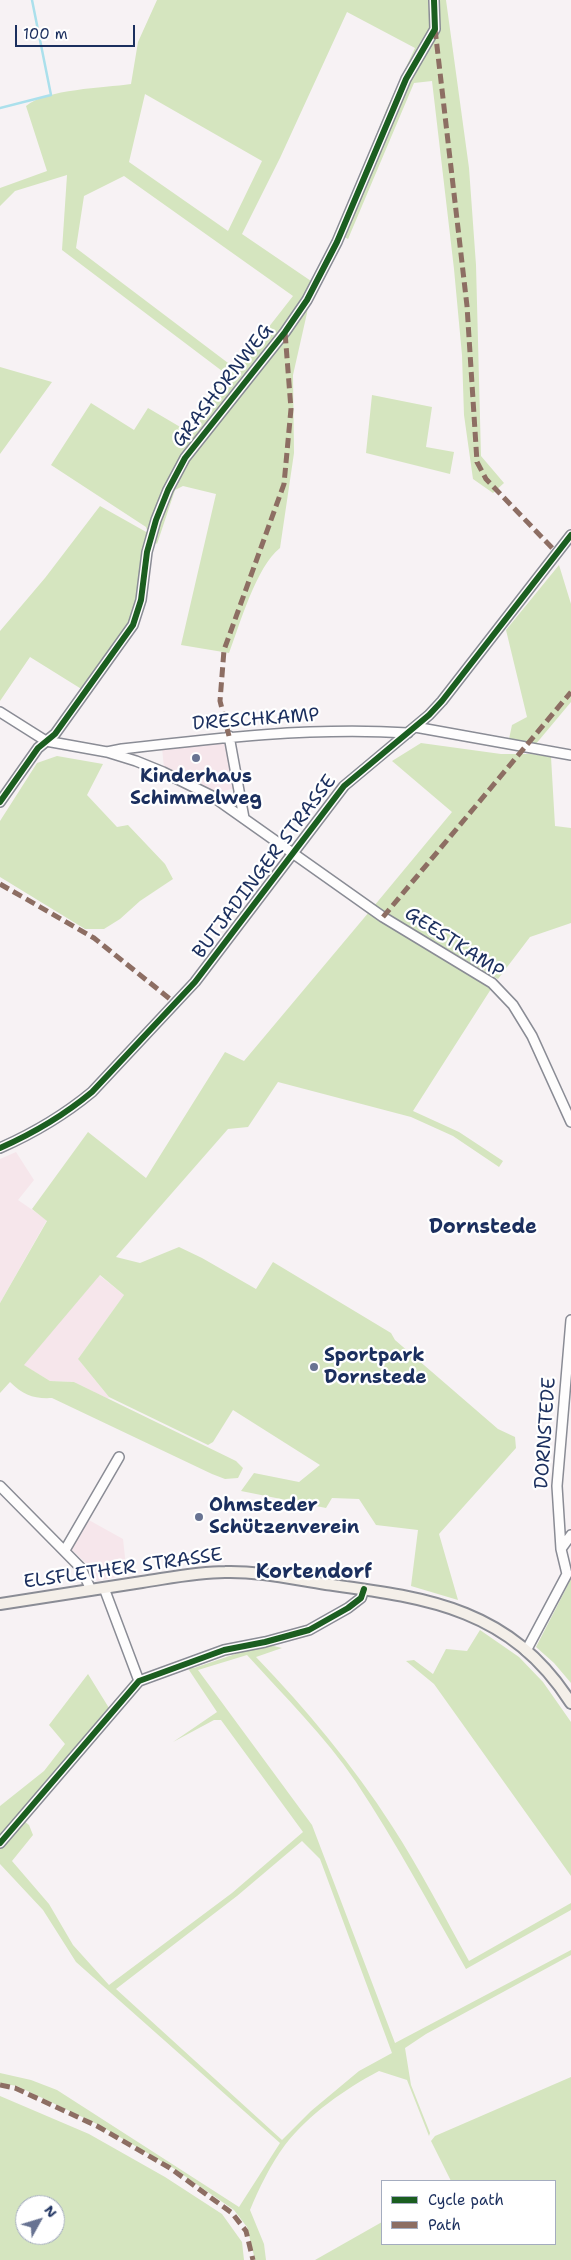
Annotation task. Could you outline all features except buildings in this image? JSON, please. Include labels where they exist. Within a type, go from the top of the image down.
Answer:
[{"type":"main road","name":"ELSFLETHER STRASSE","points":[[0,1604],[182,1576],[225,1572],[364,1589],[419,1598],[468,1613],[486,1623],[526,1651],[541,1665],[571,1704]]},
{"type":"street","name":"GRASHORNWEG","points":[[0,802],[38,748],[55,734],[133,625],[141,600],[148,552],[156,520],[168,490],[185,458],[285,332],[307,300],[337,242],[406,79],[435,29],[434,0]]},
{"type":"street","name":"BUTJADINGER STRASSE","points":[[0,1148],[50,1124],[92,1092],[195,982],[221,951],[344,786],[412,730],[442,701],[571,535]]},
{"type":"street","points":[[0,712],[46,741],[108,752]]},
{"type":"street","name":"DRESCHKAMP","points":[[108,752],[122,748],[229,736],[346,730],[412,730],[571,755]]},
{"type":"street","points":[[229,736],[244,818]]},
{"type":"street","name":"GEESTKAMP","points":[[108,752],[163,772],[212,796],[383,917],[492,983],[513,1005],[532,1036],[571,1122]]},
{"type":"street","name":"DORNSTEDE","points":[[569,1575],[562,1549],[557,1486],[571,1320]]},
{"type":"street","points":[[65,1550],[119,1457]]},
{"type":"street","points":[[0,1486],[81,1568],[91,1590]]},
{"type":"street","points":[[562,1549],[571,1535]]},
{"type":"street","points":[[526,1651],[569,1575]]},
{"type":"street","points":[[104,1588],[138,1681]]},
{"type":"street","points":[[0,1843],[138,1681],[224,1650],[265,1642],[309,1630],[348,1608],[361,1598],[364,1589]]},
{"type":"shaded area","name":"Kinderhaus Schimmelweg","points":[[226,740],[236,788],[214,793],[164,768],[162,748]]},
{"type":"shaded area","points":[[16,1152],[34,1180],[18,1200],[47,1220],[0,1303],[0,1159]]},
{"type":"shaded area","points":[[99,1275],[124,1295],[78,1359],[109,1397],[108,1399],[74,1382],[50,1381],[23,1365]]},
{"type":"shaded area","points":[[87,1519],[123,1539],[127,1575],[97,1581],[88,1565],[70,1548]]},
{"type":"green space","points":[[157,0],[446,0],[469,168],[476,265],[481,456],[504,483],[493,493],[473,479],[464,415],[462,355],[454,269],[432,81],[414,83],[348,239],[337,233],[387,108],[415,48],[347,12],[280,158],[242,234],[311,281],[307,313],[293,375],[294,453],[280,548],[263,568],[256,582],[229,653],[181,645],[216,494],[183,486],[175,490],[157,544],[148,535],[135,610],[125,632],[83,690],[30,657],[0,701],[0,631],[45,578],[100,506],[148,533],[146,527],[51,465],[91,403],[134,430],[148,408],[187,431],[230,377],[62,250],[67,175],[15,191],[0,206],[0,188],[47,171],[26,106],[35,100],[61,93],[131,84],[138,42]],"holes":[[[145,94],[262,161],[228,231],[129,162]],[[124,176],[293,296],[236,369],[76,248],[84,196]]]},
{"type":"green space","points":[[0,367],[52,382],[0,454]]},
{"type":"green space","points":[[372,395],[432,407],[426,447],[454,452],[450,474],[366,453]]},
{"type":"green space","points":[[559,565],[571,604],[571,702],[535,745],[509,739],[512,725],[527,717],[506,630]]},
{"type":"green space","points":[[421,743],[501,754],[531,754],[551,757],[555,826],[571,828],[571,923],[530,937],[498,979],[374,906],[452,812],[392,761]]},
{"type":"green space","points":[[57,756],[103,764],[87,795],[117,827],[128,825],[165,864],[173,879],[140,901],[120,919],[104,929],[85,929],[0,877],[0,821],[37,763]]},
{"type":"green space","points":[[369,912],[491,989],[413,1111],[459,1132],[503,1161],[499,1167],[453,1136],[411,1117],[278,1082],[248,1127],[228,1129],[116,1257],[140,1263],[179,1247],[256,1289],[273,1262],[391,1333],[395,1340],[498,1429],[515,1437],[516,1448],[439,1534],[458,1600],[411,1586],[418,1530],[376,1525],[359,1499],[332,1498],[326,1508],[241,1491],[254,1473],[299,1482],[320,1465],[233,1410],[213,1442],[208,1445],[109,1397],[78,1359],[124,1295],[100,1275],[24,1365],[50,1381],[74,1382],[236,1461],[243,1468],[238,1478],[225,1479],[212,1474],[52,1398],[34,1397],[24,1393],[10,1382],[0,1393],[0,1303],[47,1221],[32,1209],[88,1132],[146,1178],[225,1052],[244,1061]]},
{"type":"green space","points":[[571,1579],[571,1683],[554,1663],[536,1647]]},
{"type":"green space","points":[[480,1630],[519,1657],[543,1682],[571,1722],[571,1876],[434,1684],[406,1661],[414,1660],[433,1674],[446,1649],[467,1651]]},
{"type":"green space","points":[[265,1644],[282,1648],[256,1657],[328,1738],[377,1803],[432,1893],[469,1961],[571,1903],[571,1910],[466,1969],[371,1805],[344,1765],[304,1717],[247,1655],[198,1670],[312,1825],[395,2043],[571,1950],[571,1955],[426,2034],[405,2048],[411,2085],[430,2133],[429,2136],[407,2080],[379,2071],[328,2103],[305,2123],[285,2145],[275,2160],[250,2210],[264,2244],[266,2260],[255,2260],[247,2227],[234,2210],[173,2168],[99,2125],[17,2086],[0,2083],[0,2073],[31,2080],[57,2090],[239,2207],[280,2143],[76,1962],[43,1910],[0,1864],[0,1848],[24,1821],[29,1825],[33,1835],[12,1861],[49,1904],[73,1945],[109,1985],[232,1893],[303,1832],[221,1720],[214,1720],[173,1742],[217,1712],[187,1667],[194,1668]],"holes":[[[302,1841],[320,1859],[392,2053],[359,2071],[311,2111],[282,2140],[116,1989],[237,1896]]]},
{"type":"green space","points":[[88,1674],[109,1708],[0,1838],[0,1806],[44,1771],[65,1744],[49,1725]]},
{"type":"green space","points":[[571,2077],[571,2260],[315,2260],[381,2223],[381,2245],[556,2245],[556,2180],[450,2180],[431,2141],[435,2136]]},
{"type":"green space","points":[[0,2096],[89,2134],[165,2177],[222,2214],[242,2242],[244,2260],[0,2260]]},
{"type":"waterway","points":[[0,108],[51,95],[32,0]]},
{"type":"marked path","points":[[435,29],[467,306],[477,462],[486,479],[557,553]]},
{"type":"marked path","points":[[229,736],[220,701],[224,650],[284,484],[291,409],[285,332]]},
{"type":"marked path","points":[[383,917],[571,692]]},
{"type":"marked path","points":[[0,884],[94,938],[175,1003]]},
{"type":"marked path","points":[[0,2085],[15,2088],[97,2126],[170,2168],[232,2213],[246,2231],[253,2260]]},
{"type":"cycle path","points":[[0,802],[38,748],[55,734],[133,625],[141,600],[147,552],[156,520],[168,490],[185,458],[285,332],[307,300],[337,242],[406,79],[435,29],[434,0]]},
{"type":"cycle path","points":[[0,1148],[48,1123],[92,1092],[195,982],[344,786],[429,715],[442,701],[571,535]]},
{"type":"cycle path","points":[[0,1843],[139,1681],[224,1650],[265,1642],[309,1630],[348,1608],[361,1598],[364,1589]]},
{"type":"place","name":"Kinderhaus Schimmelweg","points":[[196,758]]},
{"type":"place","name":"Sportpark Dornstede","points":[[314,1367]]},
{"type":"place","name":"Ohmsteder Schützenverein","points":[[199,1517]]},
{"type":"district","name":"Dornstede","points":[[483,1228]]},
{"type":"district","name":"Kortendorf","points":[[314,1573]]}]
